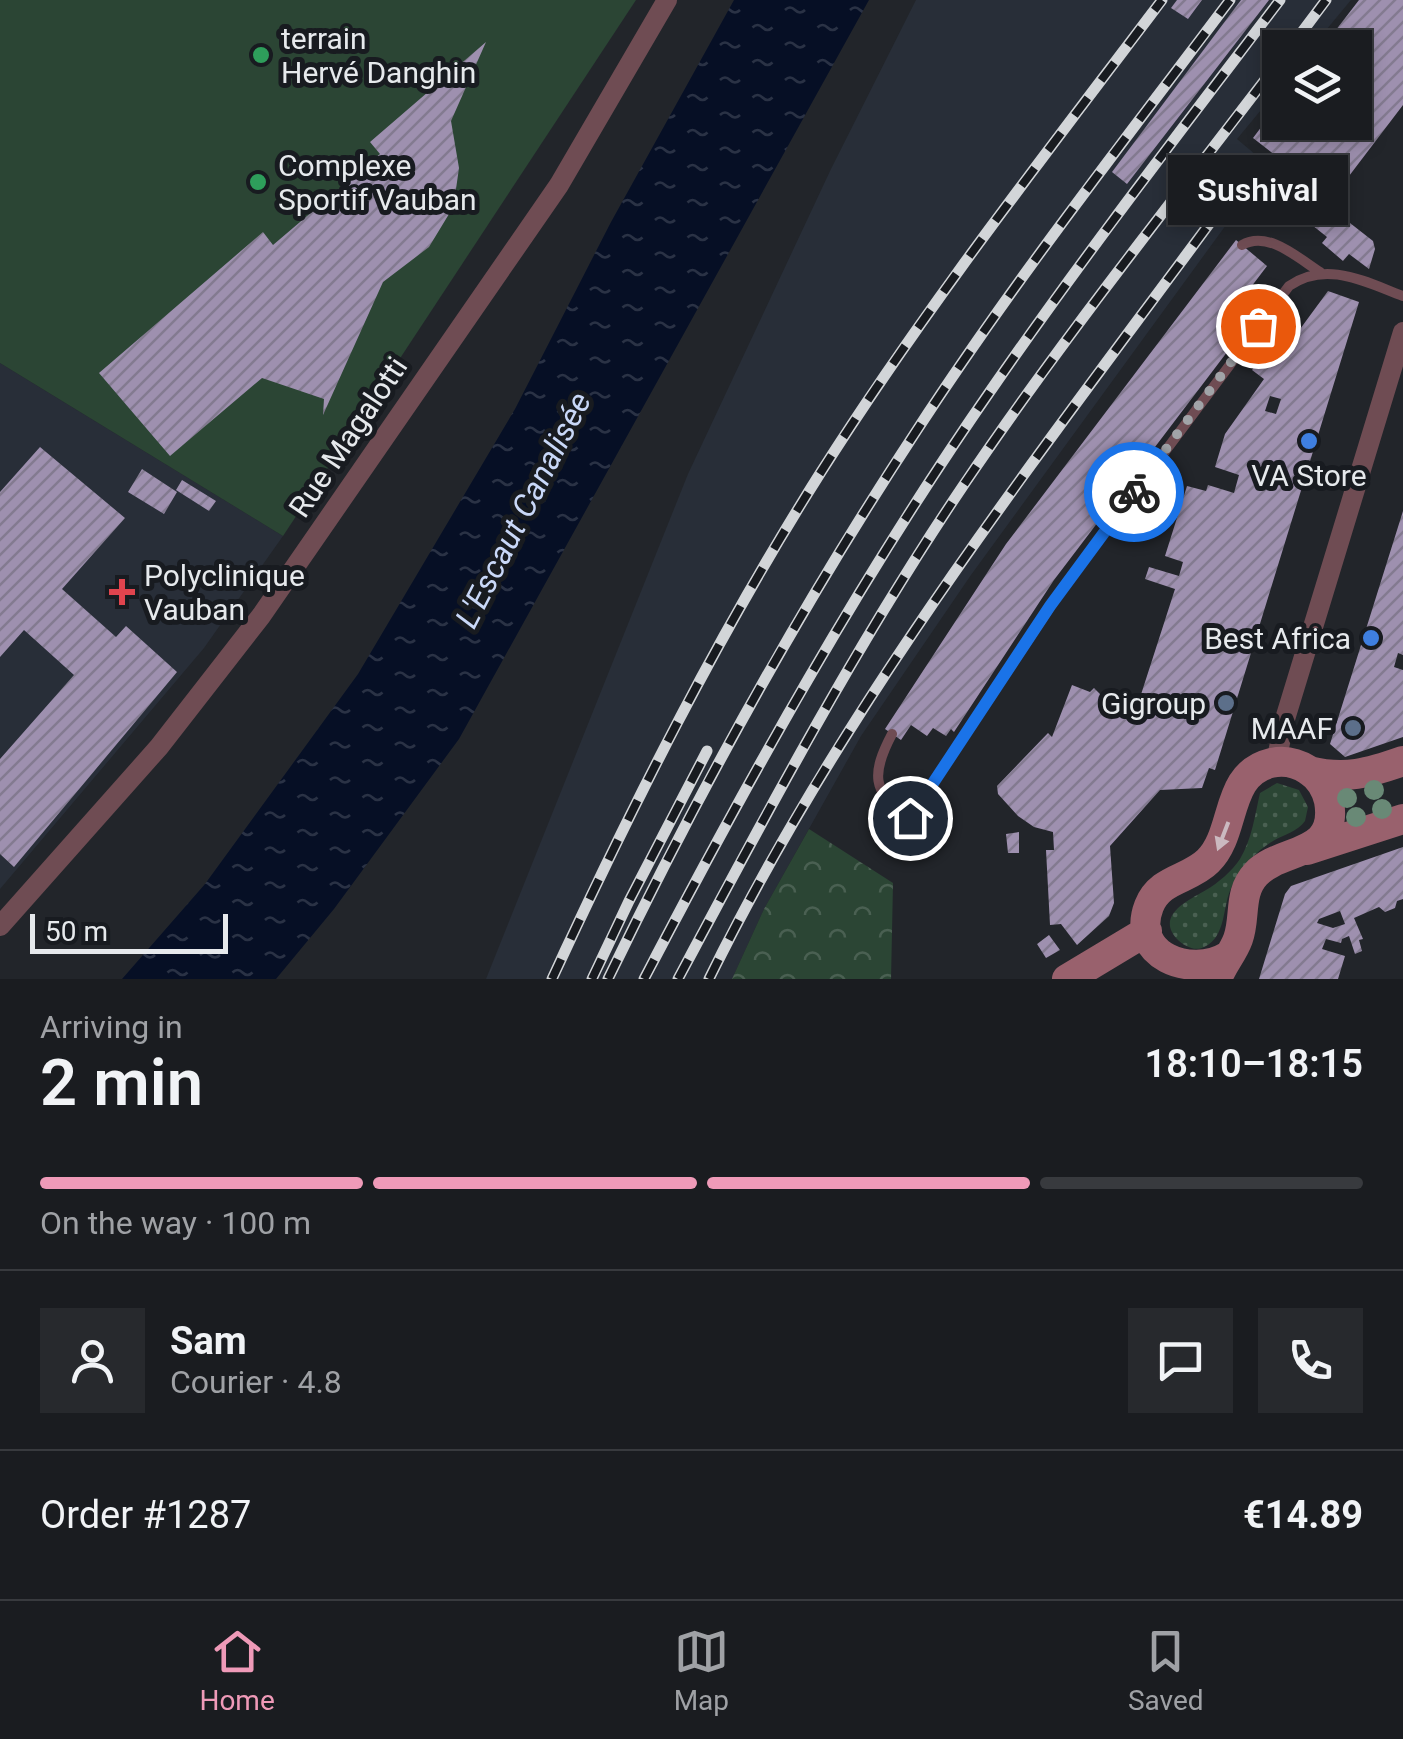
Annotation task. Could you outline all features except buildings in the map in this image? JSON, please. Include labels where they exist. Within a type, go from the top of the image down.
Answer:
[{"type":"main road","points":[[1403,761],[1340,777],[1294,763],[1276,762],[1260,767],[1242,783],[1223,838],[1212,857],[1166,883],[1154,896],[1147,912],[1147,931],[1156,951],[1176,972],[1222,967],[1240,936],[1242,906],[1252,878],[1268,865],[1403,818]]},
{"type":"main road","points":[[1307,850],[1323,834],[1329,811],[1327,794],[1310,771]]},
{"type":"main road","points":[[1066,979],[1147,931]]},
{"type":"street","name":"Rue Magalotti","points":[[0,926],[159,747],[261,616],[546,205],[667,0]]},
{"type":"street","points":[[1276,762],[1285,719],[1403,332]]},
{"type":"lane","points":[[1242,245],[1264,239],[1321,272],[1360,280],[1403,296]]},
{"type":"lane","points":[[892,734],[878,766],[879,786],[890,804],[910,818],[1062,589],[1281,294],[1299,280],[1321,272]]},
{"type":"shaded area","points":[[916,0],[1351,0],[1326,30],[1262,30],[1262,109],[1237,139],[1269,166],[971,575],[861,736],[764,909],[732,979],[486,979],[688,474],[831,169]]},
{"type":"shaded area","name":"Polyclinique Vauban","points":[[0,363],[283,536],[204,648],[0,889]]},
{"type":"green space","name":"Complexe Sportif Vauban","points":[[0,0],[636,0],[283,536],[0,363]]},
{"type":"green space","points":[[1277,783],[1299,790],[1308,807],[1305,821],[1267,845],[1244,867],[1232,886],[1217,936],[1201,948],[1186,946],[1171,930],[1172,916],[1237,863],[1250,835],[1260,793]]},
{"type":"green space","points":[[809,829],[893,883],[891,979],[732,979],[764,909]]},
{"type":"water","name":"L'Escaut Canalisée","points":[[734,0],[869,0],[459,739],[334,909],[276,979],[122,979],[205,884],[358,674],[515,409],[611,222]]},
{"type":"railway","points":[[552,979],[678,721],[821,472],[944,291],[1162,0]]},
{"type":"railway","points":[[608,979],[754,699],[874,496],[1031,266],[1230,0]]},
{"type":"railway","points":[[644,979],[808,679],[943,461],[1061,291],[1280,0]]},
{"type":"railway","points":[[1304,30],[1326,0]]},
{"type":"railway","points":[[678,979],[814,729],[924,545],[1039,378],[1262,83]]},
{"type":"railway","points":[[709,979],[765,872],[890,667],[1028,469],[1243,178]]},
{"type":"railway","points":[[592,979],[707,751]]},
{"type":"way so far","points":[[1134,492],[1258,326]]},
{"type":"place","name":"terrain Hervé Danghin","points":[[261,55]]},
{"type":"place","name":"Complexe Sportif Vauban","points":[[258,182]]},
{"type":"place","name":"Sushival","points":[[1258,326]]},
{"type":"place","name":"VA Store","points":[[1309,441]]},
{"type":"place","name":"Polyclinique Vauban","points":[[122,592]]},
{"type":"place","name":"Best Africa","points":[[1371,638]]},
{"type":"place","name":"Gigroup","points":[[1226,703]]},
{"type":"place","name":"MAAF","points":[[1353,728]]},
{"type":"route","points":[[910,818],[1050,606],[1134,492]]}]
